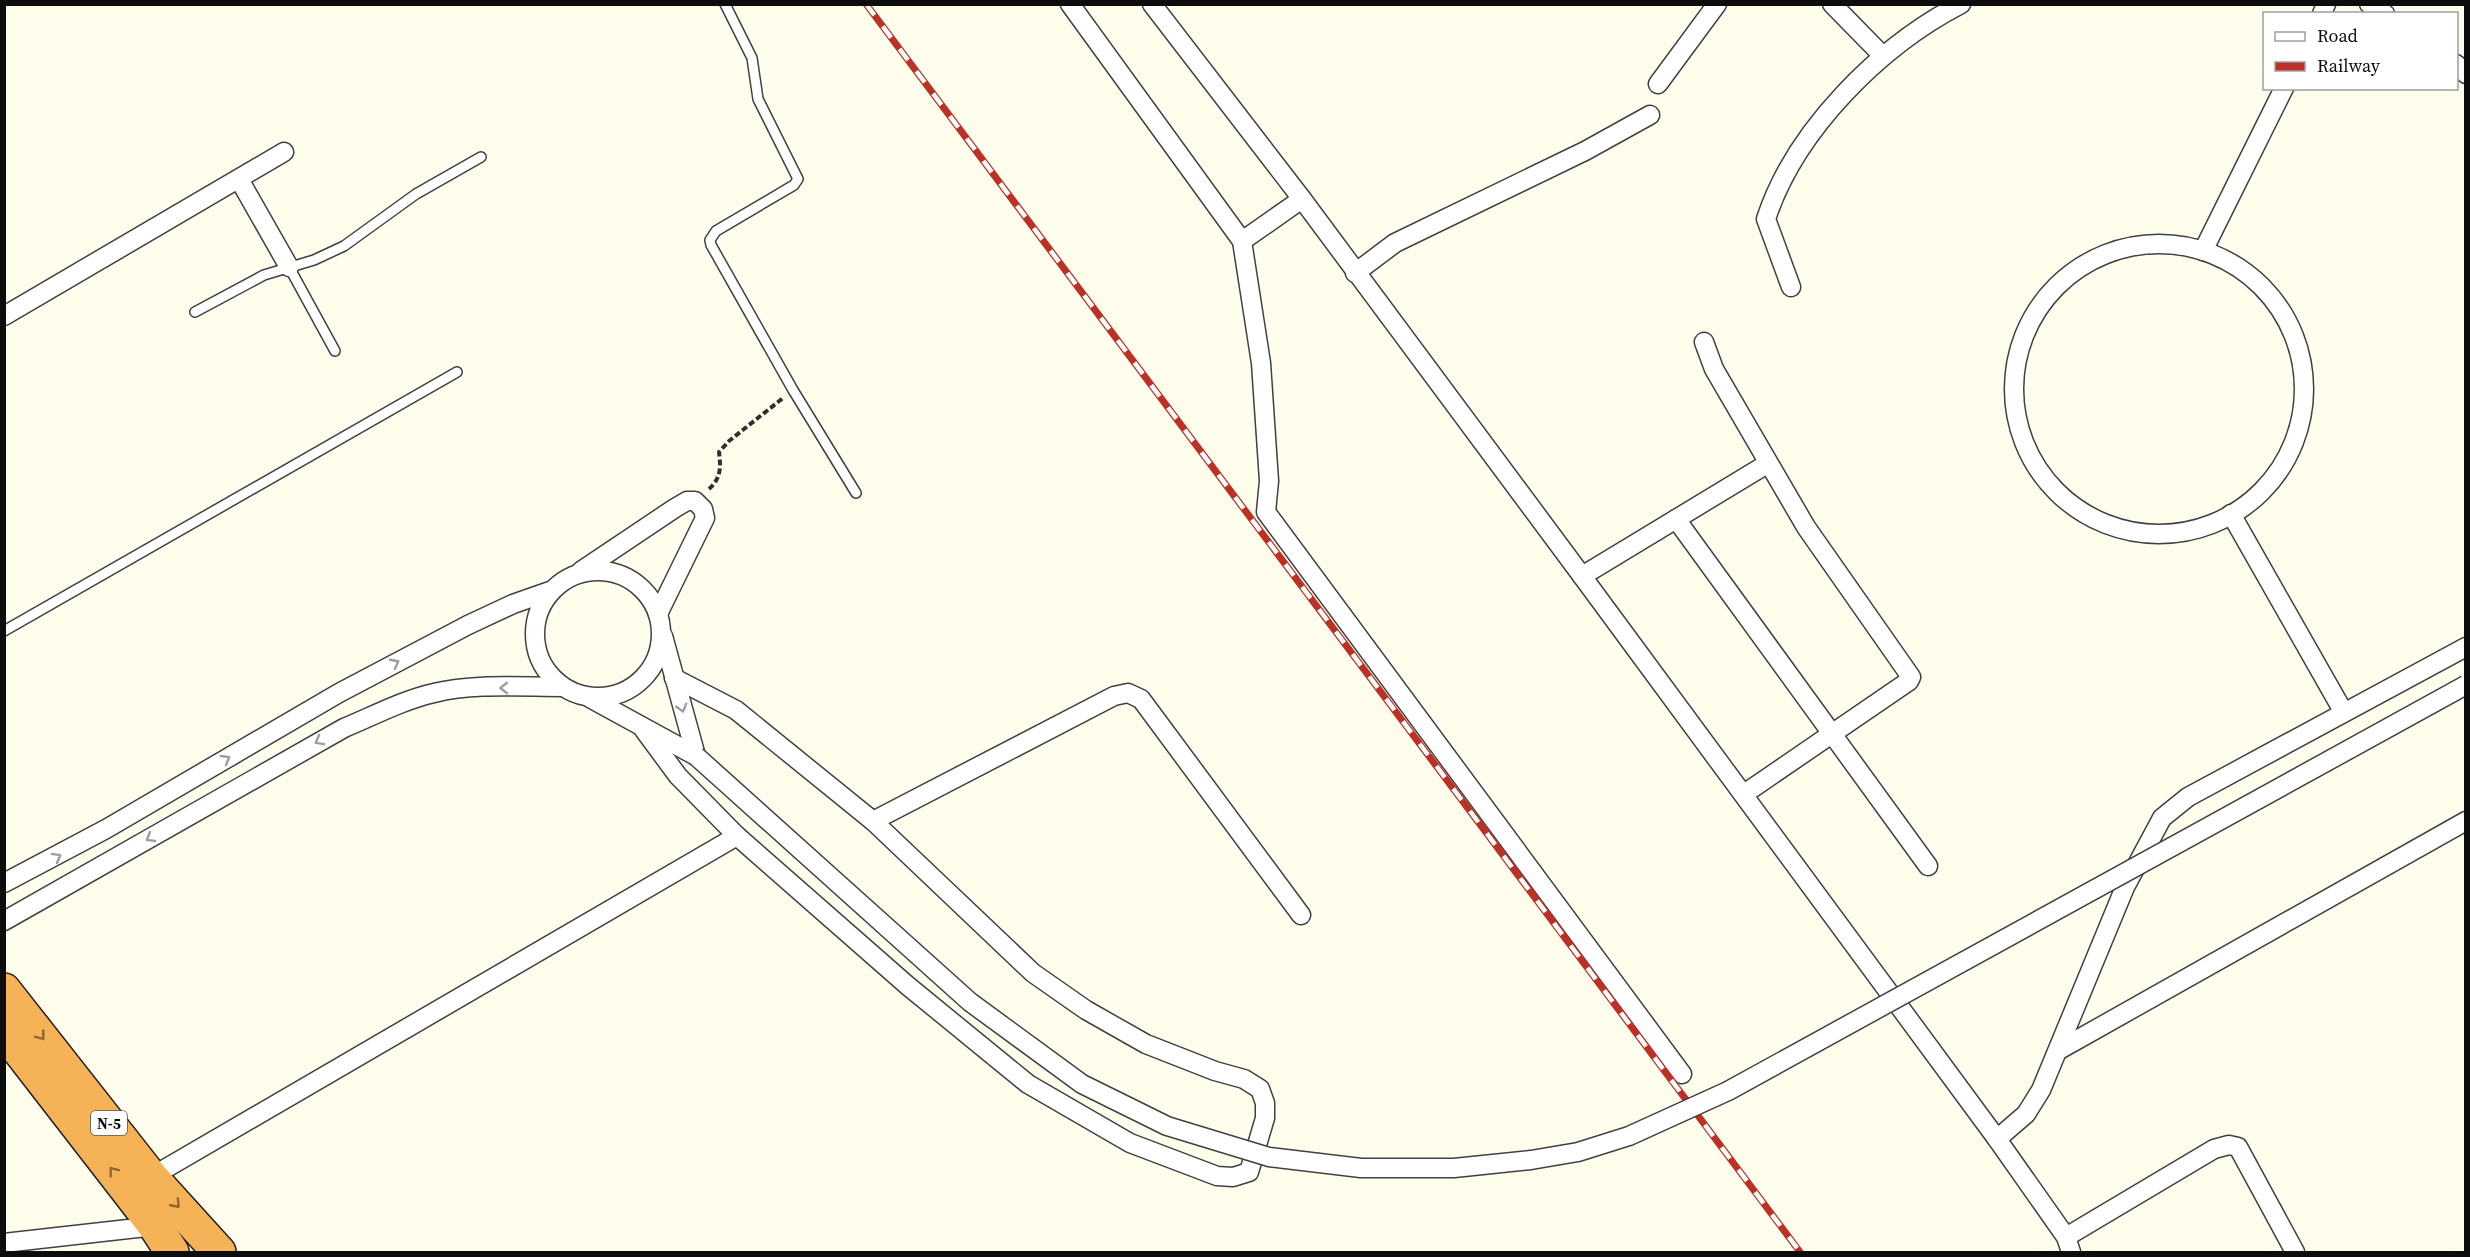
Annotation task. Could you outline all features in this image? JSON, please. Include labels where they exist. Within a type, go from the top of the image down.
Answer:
[{"type":"highway","name":"N-5","points":[[4,990],[152,1177],[219,1252]]},
{"type":"highway","name":"N-5","points":[[4,1031],[163,1239]]},
{"type":"street","points":[[1070,4],[1242,241],[1261,363],[1269,481],[1266,512],[1682,1074]]},
{"type":"street","points":[[1152,4],[1302,199],[1744,794],[1997,1139],[2068,1245],[2214,1149],[2229,1144],[2238,1147],[2295,1252]]},
{"type":"street","points":[[1658,84],[1717,4]]},
{"type":"street","points":[[1832,4],[1882,55]]},
{"type":"street","points":[[1791,287],[1766,219],[1802,147],[1842,98],[1882,55],[1935,18],[1961,4]]},
{"type":"street","points":[[2369,4],[2382,12]]},
{"type":"street","points":[[2203,251],[2283,90]]},
{"type":"street","points":[[1355,273],[1395,243],[1585,151],[1650,116]]},
{"type":"street","points":[[4,316],[284,152]]},
{"type":"street","points":[[239,179],[289,267]]},
{"type":"street","points":[[1242,241],[1302,199]]},
{"type":"street","points":[[2170,244],[2203,251],[2237,267],[2265,290],[2277,304],[2295,337],[2303,373],[2304,392],[2298,429],[2283,463],[2260,492],[2231,514],[2200,528],[2158,534],[2116,528],[2085,514],[2058,494],[2036,468],[2022,438],[2014,405],[2015,371],[2023,338],[2039,308],[2061,282],[2088,262],[2120,249],[2170,244]]},
{"type":"street","points":[[1704,342],[1714,369],[1767,464],[1868,619],[1910,673],[1909,681],[1744,794]]},
{"type":"street","points":[[1582,576],[1767,464]]},
{"type":"street","points":[[4,883],[106,829],[339,693],[468,625],[513,604],[550,591],[675,508],[687,501],[695,501],[704,509],[705,518],[660,622],[656,659],[640,681],[615,695],[587,697]]},
{"type":"street","points":[[2231,514],[2343,711]]},
{"type":"street","points":[[1676,519],[1830,735],[1928,866]]},
{"type":"street","points":[[577,574],[599,570],[631,579],[648,594],[660,622],[696,756]]},
{"type":"street","points":[[550,591],[538,612],[534,636],[539,660],[545,670],[562,687]]},
{"type":"street","points":[[1997,1139],[2033,1105],[2059,1050],[2125,887],[2162,818],[2188,797],[2343,711],[2466,647]]},
{"type":"street","points":[[644,730],[678,776],[737,836],[908,986],[1028,1084],[1130,1143],[1216,1176],[1233,1177],[1249,1172],[1265,1118],[1265,1102],[1260,1089],[1244,1079],[1215,1071],[1146,1044],[1086,1010],[1033,973],[873,821],[736,710],[674,678]]},
{"type":"street","points":[[4,921],[334,733],[403,703],[435,692],[475,688],[562,687],[587,697],[644,730],[696,756],[970,1002],[1082,1084],[1167,1126],[1269,1157],[1360,1168],[1454,1168],[1531,1160],[1578,1152],[1629,1136],[1728,1091],[2466,685]]},
{"type":"street","points":[[873,821],[1114,696],[1128,693],[1141,699],[1302,915]]},
{"type":"street","points":[[2059,1050],[2466,821]]},
{"type":"street","points":[[152,1177],[737,836]]},
{"type":"street","points":[[4,1243],[163,1239]]},
{"type":"lane","points":[[725,4],[752,58],[758,99],[798,179],[794,185],[716,231],[710,240],[711,245],[793,390],[856,493]]},
{"type":"lane","points":[[195,312],[264,275],[314,260],[344,246],[416,194],[481,158]]},
{"type":"lane","points":[[289,267],[335,351]]},
{"type":"lane","points":[[4,631],[457,372]]},
{"type":"path","points":[[695,501],[717,481],[721,467],[719,452],[729,441],[793,390]]},
{"type":"railway","points":[[866,4],[1800,1252]]}]
